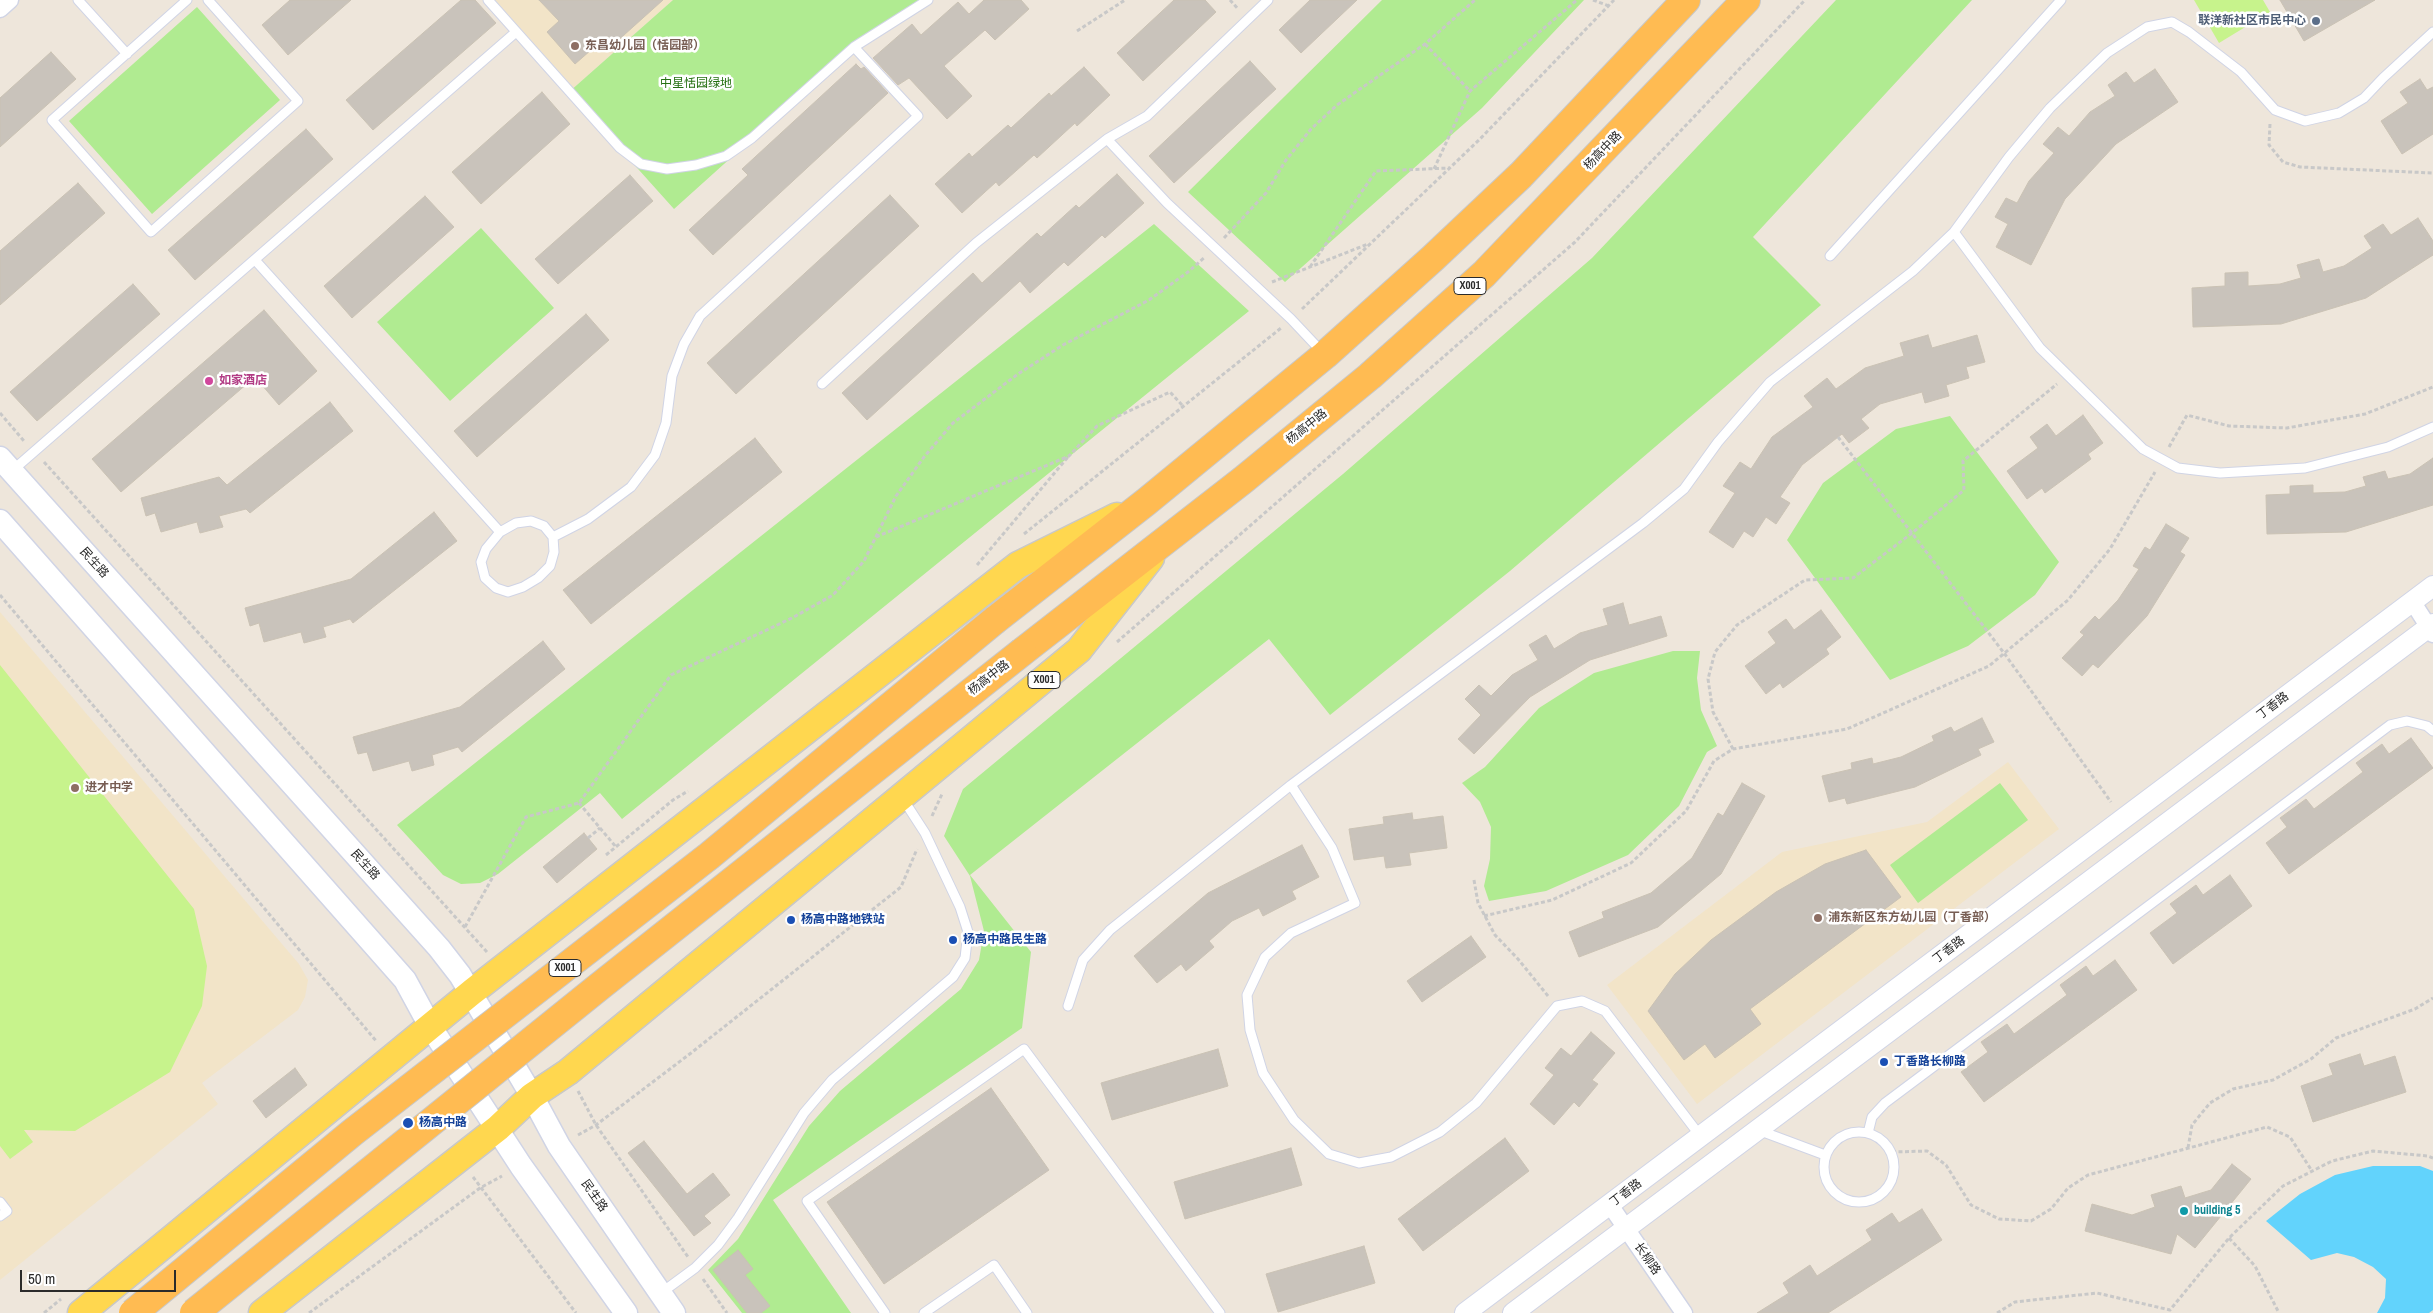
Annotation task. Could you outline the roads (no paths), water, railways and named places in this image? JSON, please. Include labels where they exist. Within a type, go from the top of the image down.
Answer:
[{"type":"highway","name":"X001","points":[[133,1313],[353,1132],[709,856],[995,620],[1146,502],[1325,355],[1521,176],[1686,0]]},
{"type":"highway","name":"杨高中路","points":[[194,1313],[600,986],[1022,652],[1244,480],[1370,376],[1484,274],[1746,0]]},
{"type":"main road","name":"民生路","points":[[6,464],[439,948],[466,983],[559,1146],[674,1313]]},
{"type":"main road","name":"X001","points":[[74,1304],[430,1026],[466,983],[1018,565],[1146,502]]},
{"type":"main road","points":[[0,521],[405,980],[430,1026],[521,1166],[626,1313]]},
{"type":"main road","name":"X001","points":[[262,1313],[498,1128],[532,1096],[568,1072],[1080,650],[1164,541]]},
{"type":"street","points":[[0,9],[10,0]]},
{"type":"street","name":"丁香路","points":[[1465,1313],[2433,586]]},
{"type":"street","points":[[1513,1313],[2432,628],[2412,602]]},
{"type":"street","name":"长柳路","points":[[1610,1205],[1684,1313]]},
{"type":"lane","points":[[78,0],[126,54]]},
{"type":"lane","points":[[187,0],[52,120],[151,232],[298,101],[208,0]]},
{"type":"lane","points":[[488,0],[620,148],[641,164],[666,169],[696,165],[726,156],[752,138],[854,47],[928,0]]},
{"type":"lane","points":[[822,384],[976,243],[1107,139],[1147,116],[1268,0]]},
{"type":"lane","points":[[1830,256],[2061,0]]},
{"type":"lane","points":[[1068,1006],[1083,960],[1110,930],[1291,784],[1643,524],[1684,489],[1718,442],[1770,382],[1913,271],[1954,232],[2009,158],[2050,108],[2107,52],[2148,27],[2172,22],[2189,32],[2241,72],[2275,110],[2305,121],[2339,113],[2364,98],[2433,32]]},
{"type":"lane","points":[[6,464],[255,260],[516,32]]},
{"type":"lane","points":[[553,537],[588,519],[631,487],[655,454],[666,423],[672,376],[684,344],[700,316],[918,116],[854,47]]},
{"type":"lane","points":[[1107,139],[1214,248],[1291,319],[1325,355]]},
{"type":"lane","points":[[1954,232],[2040,348],[2143,450],[2178,468],[2220,473],[2304,468],[2388,447],[2433,427]]},
{"type":"lane","points":[[255,260],[500,532]]},
{"type":"lane","points":[[531,521],[544,526],[553,537],[554,552],[550,566],[538,578],[523,587],[508,592],[496,588],[485,578],[480,562],[486,549],[500,532],[516,523],[531,521]]},
{"type":"lane","points":[[1868,1133],[1872,1117],[1885,1102],[2390,725],[2407,721],[2428,726],[2433,731]]},
{"type":"lane","points":[[1291,784],[1332,848],[1355,903],[1291,933],[1265,957],[1247,995],[1250,1030],[1263,1073],[1294,1120],[1329,1154],[1359,1163],[1391,1157],[1440,1132],[1476,1103],[1557,1006],[1582,1001],[1605,1011],[1701,1137]]},
{"type":"lane","points":[[661,1293],[696,1268],[718,1245],[738,1218],[804,1113],[832,1080],[953,977],[965,958],[968,932],[960,907],[925,833],[902,798]]},
{"type":"lane","points":[[885,1313],[807,1201],[1024,1049],[1220,1313]]},
{"type":"lane","points":[[1757,1130],[1825,1155]]},
{"type":"lane","points":[[1850,1132],[1868,1133],[1875,1135],[1884,1142],[1892,1152],[1895,1164],[1894,1176],[1880,1196],[1870,1201],[1859,1202],[1838,1196],[1830,1187],[1824,1172],[1825,1155],[1839,1138],[1850,1132]]},
{"type":"lane","points":[[0,1202],[7,1211],[0,1216]]},
{"type":"lane","points":[[924,1313],[994,1265],[1027,1313]]},
{"type":"water","points":[[2373,1166],[2420,1166],[2433,1171],[2433,1310],[2429,1313],[2377,1313],[2385,1298],[2386,1279],[2373,1267],[2354,1257],[2337,1253],[2311,1260],[2266,1221],[2300,1194],[2335,1175]]},
{"type":"place","name":"联洋新社区市民中心","points":[[2316,21]]},
{"type":"place","name":"东昌幼儿园（恬园部）","points":[[575,46]]},
{"type":"place","name":"如家酒店","points":[[209,381]]},
{"type":"place","name":"进才中学","points":[[75,788]]},
{"type":"place","name":"浦东新区东方幼儿园（丁香部）","points":[[1818,918]]},
{"type":"place","name":"杨高中路地铁站","points":[[791,920]]},
{"type":"place","name":"杨高中路民生路","points":[[953,940]]},
{"type":"place","name":"丁香路长柳路","points":[[1884,1062]]},
{"type":"place","name":"杨高中路","points":[[408,1123]]},
{"type":"place","name":"building 5","points":[[2184,1211]]},
{"type":"park label","name":"中星恬园绿地","points":[[696,84]]}]
